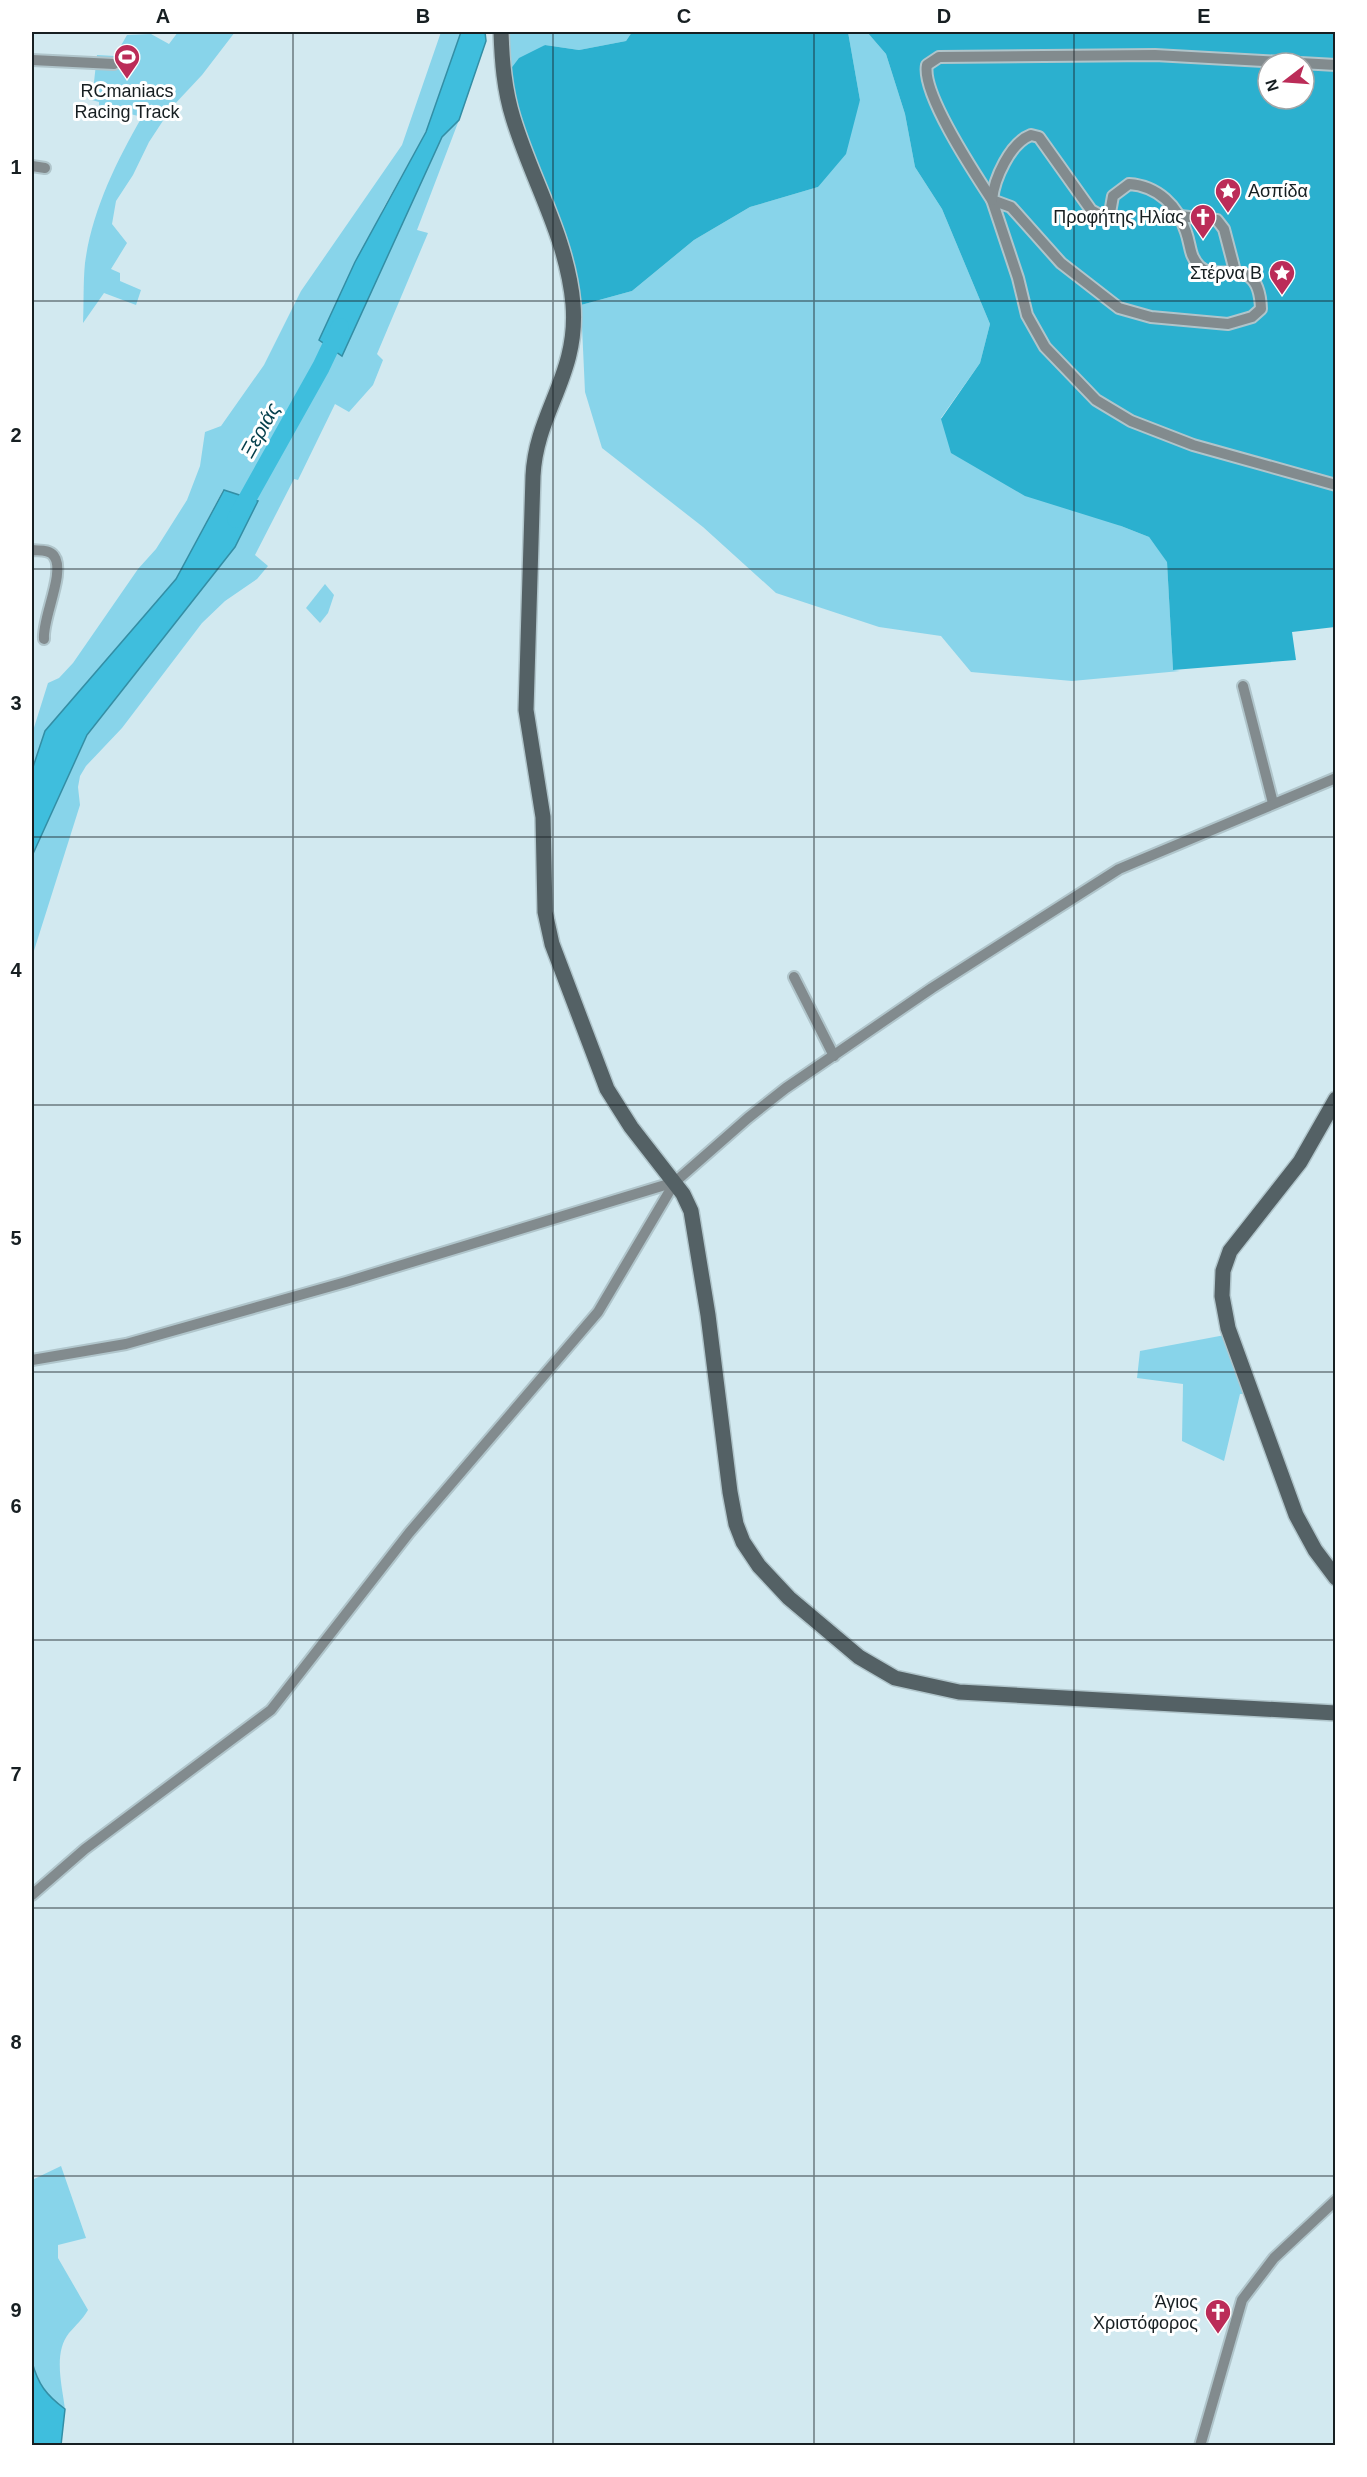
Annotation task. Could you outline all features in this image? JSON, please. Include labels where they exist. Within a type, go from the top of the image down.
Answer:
[{"type":"street","points":[[501,32],[503,70],[509,105],[560,238],[568,272],[574,322],[568,367],[536,446],[532,488],[526,710],[543,817],[545,919],[552,944],[607,1089],[643,1143],[675,1182],[689,1205],[695,1227],[730,1492],[739,1534],[759,1566],[789,1598],[859,1658],[896,1678],[960,1692],[1335,1713]]},
{"type":"street","points":[[1335,64],[1155,55],[939,57],[927,65],[927,82],[960,150],[992,200],[1018,278],[1027,315],[1045,347],[1095,400],[1131,421],[1193,445],[1335,485]]},
{"type":"street","points":[[32,60],[114,64]]},
{"type":"street","points":[[1035,135],[1091,210],[1100,215],[1110,213],[1113,196],[1129,184],[1161,195],[1180,216],[1187,234],[1190,254],[1202,269],[1219,273],[1235,271],[1253,280],[1260,296],[1261,309],[1252,317],[1228,324],[1151,317],[1119,308],[1061,263],[1011,207],[992,200],[994,184],[1006,162],[1021,141],[1035,135]]},
{"type":"street","points":[[32,166],[45,168]]},
{"type":"street","points":[[1180,216],[1217,220],[1224,229],[1235,271]]},
{"type":"street","points":[[32,550],[48,551],[54,556],[57,564],[54,588],[43,630],[44,639]]},
{"type":"street","points":[[1243,686],[1274,803]]},
{"type":"street","points":[[32,1895],[85,1849],[271,1710],[409,1533],[598,1312],[675,1182],[748,1118],[932,988],[1119,869],[1335,778]]},
{"type":"street","points":[[794,977],[834,1056]]},
{"type":"street","points":[[1335,1099],[1300,1162],[1230,1251],[1223,1271],[1222,1296],[1228,1328],[1296,1515],[1315,1550],[1335,1578]]},
{"type":"street","points":[[32,1360],[126,1344],[346,1282],[675,1182]]},
{"type":"street","points":[[1200,2445],[1242,2300],[1274,2258],[1335,2200]]},
{"type":"shaded area","points":[[178,32],[235,32],[202,75],[172,107],[149,142],[133,175],[116,201],[112,224],[127,243],[111,269],[120,273],[120,281],[141,290],[136,305],[104,293],[83,323],[85,263],[93,225],[114,169],[142,117],[99,106],[99,102],[92,100],[97,55],[115,56],[127,35],[151,34],[169,44]]},
{"type":"shaded area","points":[[441,32],[461,32],[426,132],[384,207],[319,340],[342,355],[442,137],[459,120],[417,230],[428,233],[377,354],[383,360],[373,385],[349,412],[335,404],[298,480],[294,479],[255,555],[268,566],[257,579],[225,601],[202,623],[122,728],[86,766],[80,776],[78,787],[80,805],[32,957],[32,856],[87,736],[235,547],[257,501],[223,490],[176,579],[45,731],[32,770],[32,734],[48,683],[59,678],[73,663],[138,569],[156,549],[187,500],[200,466],[205,432],[221,426],[264,365],[301,291],[402,145]]},
{"type":"shaded area","points":[[461,32],[485,32],[486,41],[459,120],[442,137],[342,356],[319,340],[355,262],[426,132]]},
{"type":"shaded area","points":[[504,32],[632,32],[626,41],[579,50],[545,45],[506,75]]},
{"type":"shaded area","points":[[632,32],[848,32],[860,100],[846,154],[818,187],[750,207],[694,240],[632,291],[581,305],[573,267],[506,75],[519,58],[545,45],[579,50],[626,41]]},
{"type":"shaded area","points":[[848,32],[867,32],[886,54],[905,114],[915,167],[942,209],[990,324],[980,363],[941,418],[1121,526],[1149,537],[1167,561],[1173,670],[1180,671],[1072,681],[971,672],[941,636],[879,627],[776,593],[703,527],[602,448],[585,392],[581,305],[632,291],[694,240],[750,207],[818,187],[860,100]]},
{"type":"shaded area","points":[[867,32],[1335,32],[1335,627],[1292,632],[1296,660],[1173,670],[1167,562],[1149,537],[1025,496],[951,453],[941,419],[980,363],[990,324],[942,209],[915,167],[905,114],[886,54]]},
{"type":"shaded area","points":[[224,490],[258,501],[235,547],[87,735],[32,856],[32,770],[45,731],[176,579]]},
{"type":"shaded area","points":[[325,584],[334,595],[328,613],[320,623],[306,608]]},
{"type":"shaded area","points":[[1225,1335],[1245,1394],[1240,1394],[1224,1461],[1182,1441],[1183,1384],[1137,1378],[1140,1351]]},
{"type":"shaded area","points":[[61,2166],[86,2238],[58,2245],[58,2258],[88,2310],[69,2333],[61,2350],[60,2370],[65,2409],[44,2388],[32,2362],[32,2180]]},
{"type":"shaded area","points":[[32,2362],[44,2388],[65,2409],[61,2445],[32,2445]]},
{"type":"waterway","name":"Ξεριάς","points":[[236,519],[321,367],[340,327]]},
{"type":"place","name":"RCmaniacs Racing Track","points":[[127,80]]},
{"type":"place","name":"Ασπίδα","points":[[1228,214]]},
{"type":"place","name":"Προφήτης Ηλίας","points":[[1203,240]]},
{"type":"place","name":"Στέρνα Β","points":[[1282,296]]},
{"type":"place","name":"Άγιος Χριστόφορος","points":[[1218,2335]]}]
